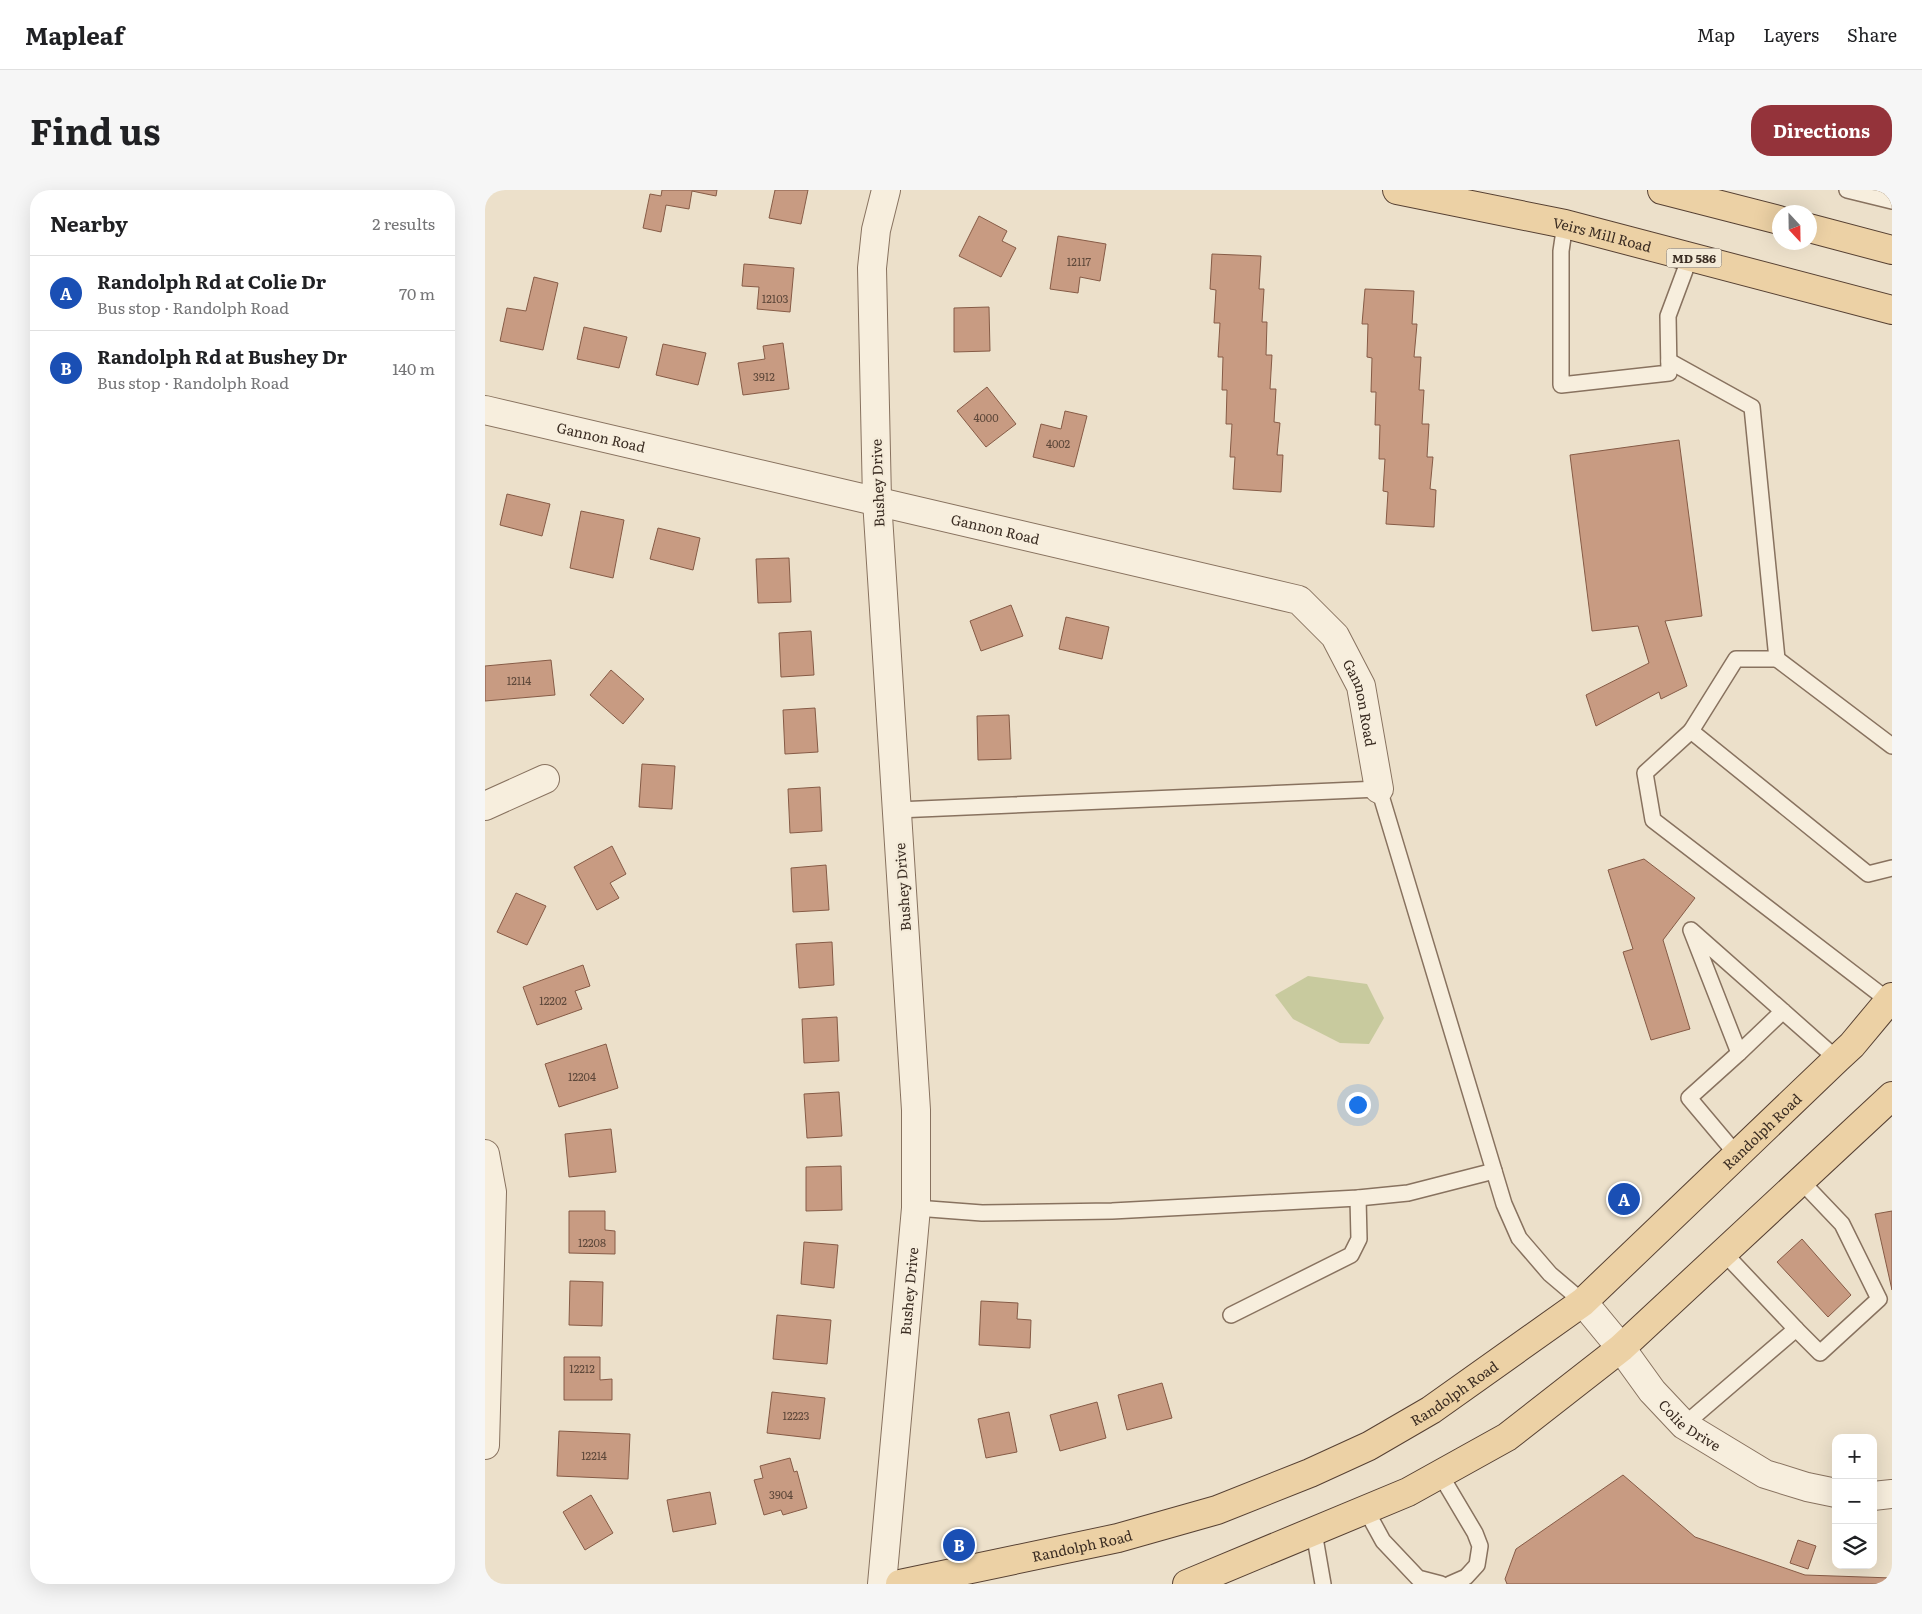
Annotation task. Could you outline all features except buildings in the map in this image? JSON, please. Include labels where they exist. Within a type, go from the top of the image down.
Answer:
[{"type":"main road","name":"Veirs Mill Road","points":[[1397,190],[1565,224],[1892,310]]},
{"type":"main road","points":[[1661,190],[1772,218]]},
{"type":"main road","points":[[1817,230],[1892,250]]},
{"type":"main road","name":"Randolph Road","points":[[900,1584],[1118,1538],[1217,1510],[1271,1489],[1369,1446],[1431,1410],[1583,1302],[1852,1045],[1890,999]]},
{"type":"main road","points":[[1187,1584],[1233,1575],[1314,1532],[1408,1492],[1507,1437],[1621,1348],[1801,1181],[1890,1102]]},
{"type":"street","name":"Bushey Drive","points":[[882,1584],[915,1208],[916,1110],[877,500],[872,268],[876,230],[885,190]]},
{"type":"street","name":"Gannon Road","points":[[485,410],[1299,600],[1335,636],[1361,686],[1379,788]]},
{"type":"street","points":[[485,806],[545,779]]},
{"type":"street","points":[[485,1154],[492,1192],[485,1445]]},
{"type":"street","name":"Colie Drive","points":[[1583,1302],[1653,1391],[1684,1425],[1765,1474],[1807,1487],[1832,1492]]},
{"type":"street","points":[[1877,1496],[1892,1494]]},
{"type":"lane","points":[[1847,190],[1892,201]]},
{"type":"lane","points":[[1565,224],[1561,251],[1561,385],[1669,373],[1668,316],[1690,257]]},
{"type":"lane","points":[[1669,361],[1752,408],[1777,659]]},
{"type":"lane","points":[[1890,999],[1653,820],[1645,773],[1691,731],[1736,659],[1777,659],[1892,746]]},
{"type":"lane","points":[[1691,731],[1868,874],[1892,868]]},
{"type":"lane","points":[[897,810],[1379,788],[1504,1204],[1519,1238],[1550,1274],[1583,1302]]},
{"type":"lane","points":[[1739,1053],[1691,930],[1837,1059]]},
{"type":"lane","points":[[1737,1155],[1689,1098],[1783,1011]]},
{"type":"lane","points":[[915,1208],[982,1213],[1112,1211],[1358,1198],[1409,1193],[1494,1171]]},
{"type":"lane","points":[[1723,1253],[1820,1353],[1879,1298],[1843,1224],[1801,1181]]},
{"type":"lane","points":[[1231,1315],[1351,1255],[1359,1238],[1358,1198]]},
{"type":"lane","points":[[1684,1425],[1796,1329]]},
{"type":"lane","points":[[1440,1474],[1481,1546],[1477,1565],[1466,1577],[1450,1584]]},
{"type":"lane","points":[[1366,1510],[1383,1541],[1417,1578],[1441,1584]]},
{"type":"lane","points":[[1314,1532],[1323,1584]]},
{"type":"green space","points":[[1308,976],[1367,984],[1384,1018],[1369,1044],[1340,1043],[1293,1019],[1275,995]]},
{"type":"place","name":"Randolph Rd at Colie Dr","points":[[1624,1199]]},
{"type":"place","name":"Randolph Rd at Bushey Dr","points":[[959,1545]]}]
